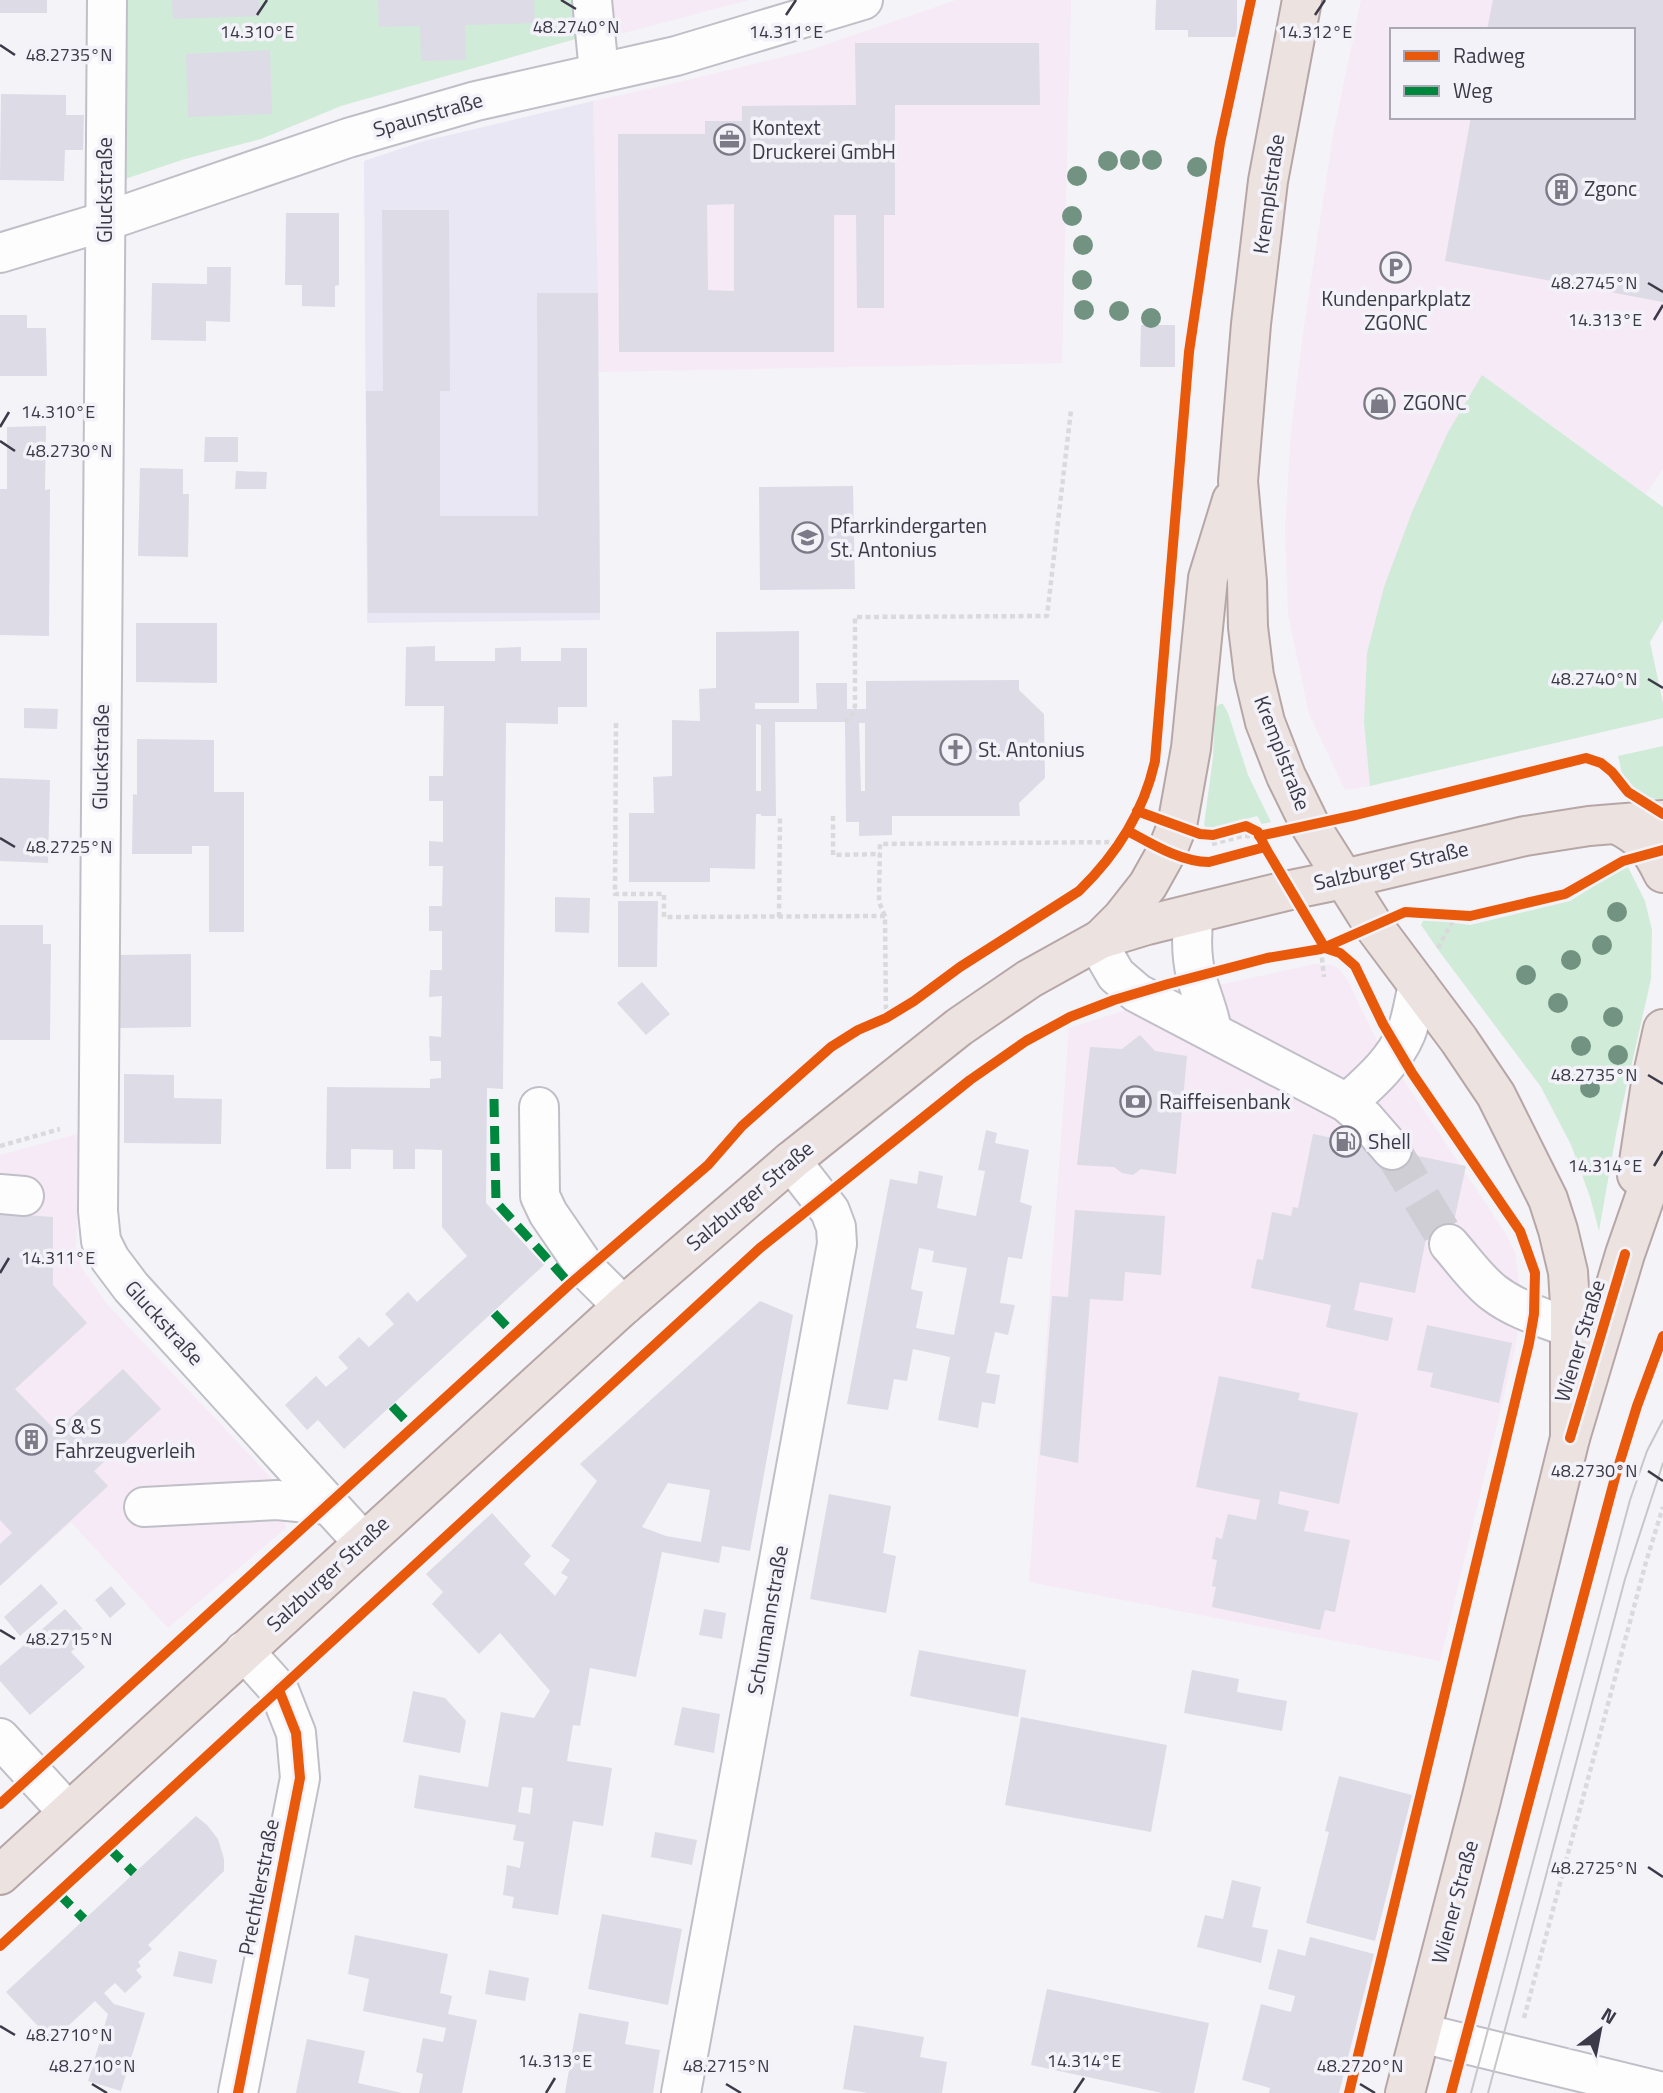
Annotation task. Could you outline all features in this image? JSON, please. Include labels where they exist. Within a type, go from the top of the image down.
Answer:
[{"type":"main road","name":"Kremplstraße","points":[[1302,0],[1268,181],[1251,324],[1238,481],[1254,677],[1265,722],[1286,776],[1310,825],[1373,925],[1426,970],[1459,1040],[1496,1095],[1548,1199],[1568,1272],[1570,1438]]},
{"type":"main road","points":[[1099,941],[1148,885],[1177,826],[1191,748],[1208,578],[1238,481]]},
{"type":"main road","name":"Salzburger Straße","points":[[0,1875],[623,1306],[791,1161],[959,1027],[1029,979],[1099,941],[1147,925],[1525,836],[1563,829],[1663,821]]},
{"type":"main road","points":[[1616,824],[1645,843],[1653,852],[1663,873]]},
{"type":"main road","points":[[1625,1254],[1651,1083],[1663,1029]]},
{"type":"main road","name":"Wiener Straße","points":[[1405,2093],[1481,1800],[1570,1438],[1625,1254],[1663,1145]]},
{"type":"street","name":"Gluckstraße","points":[[107,0],[98,1211],[101,1241],[110,1259],[131,1287],[363,1542]]},
{"type":"street","points":[[592,0],[598,72]]},
{"type":"street","name":"Spaunstraße","points":[[0,253],[106,221],[348,138],[475,101],[676,55],[863,0]]},
{"type":"street","points":[[1194,914],[1191,936],[1196,977],[1212,1031]]},
{"type":"street","points":[[1099,941],[1116,975],[1137,993],[1347,1103],[1392,1150]]},
{"type":"street","points":[[1347,1103],[1372,1080],[1398,1049],[1426,970]]},
{"type":"street","points":[[539,1107],[540,1196],[548,1213],[587,1269],[623,1306]]},
{"type":"street","name":"Schumannstraße","points":[[681,2093],[837,1244],[836,1227],[830,1211],[791,1161]]},
{"type":"street","points":[[1449,1244],[1496,1295],[1511,1304],[1570,1328]]},
{"type":"street","points":[[144,1507],[277,1500],[329,1505]]},
{"type":"street","name":"Prechtlerstraße","points":[[238,2093],[300,1779],[296,1733],[279,1690],[244,1651]]},
{"type":"street","points":[[0,1738],[68,1812]]},
{"type":"street","points":[[1420,2034],[1663,2092]]},
{"type":"path","points":[[845,722],[851,717],[855,706],[855,617],[1047,617],[1071,410]]},
{"type":"path","points":[[616,723],[615,894],[664,894],[664,916],[885,916]]},
{"type":"path","points":[[779,917],[780,816]]},
{"type":"path","points":[[833,816],[833,855],[880,854]]},
{"type":"path","points":[[1177,826],[1200,834],[1213,835],[1247,826],[1258,831],[1259,836]]},
{"type":"path","points":[[886,1018],[885,916],[879,902],[880,844],[1120,842]]},
{"type":"path","points":[[1443,914],[1471,916]]},
{"type":"path","points":[[1426,970],[1455,915]]},
{"type":"path","points":[[1324,977],[1323,948],[1373,925]]},
{"type":"path","points":[[0,1146],[99,1119]]},
{"type":"path","points":[[1514,2056],[1663,1507]]},
{"type":"shaded area","points":[[610,0],[749,0],[624,33],[611,31]]},
{"type":"shaded area","points":[[956,0],[1071,0],[1062,363],[599,372],[593,101],[807,51]]},
{"type":"shaded area","name":"ZGONC","points":[[1361,0],[1663,0],[1663,469],[1646,494],[1482,375],[1367,653],[1364,722],[1370,786],[1345,790],[1309,714],[1288,614],[1285,529],[1291,433],[1333,135]]},
{"type":"shaded area","points":[[593,101],[598,293],[600,620],[367,623],[364,161],[424,141]]},
{"type":"shaded area","points":[[1315,964],[1332,965],[1347,979],[1375,1037],[1506,1234],[1515,1252],[1520,1315],[1515,1349],[1440,1661],[1029,1582],[1069,1028],[1178,994]]},
{"type":"shaded area","points":[[81,1133],[76,1247],[81,1267],[106,1303],[277,1484],[286,1528],[168,1628],[71,1522],[0,1586],[0,1155]]},
{"type":"green space","points":[[121,0],[579,0],[579,38],[341,106],[261,139],[185,159],[119,181]]},
{"type":"green space","points":[[1482,375],[1663,507],[1663,620],[1650,642],[1663,703],[1663,718],[1370,786],[1364,722],[1367,653],[1384,587],[1412,512],[1448,432]]},
{"type":"green space","points":[[1223,704],[1228,713],[1248,775],[1271,822],[1262,824],[1257,816],[1215,828],[1204,825],[1213,757],[1215,708]]},
{"type":"green space","points":[[1663,746],[1663,799],[1659,799],[1641,794],[1626,783],[1618,756]]},
{"type":"green space","points":[[1627,865],[1645,901],[1652,930],[1651,979],[1617,1129],[1599,1231],[1571,1145],[1541,1087],[1421,925],[1424,919],[1470,925],[1570,901]]},
{"type":"building","points":[[0,0],[47,0],[47,13],[0,13]]},
{"type":"building","points":[[172,0],[259,0],[260,16],[173,19]]},
{"type":"building","points":[[378,0],[534,0],[535,23],[465,25],[466,60],[421,61],[420,26],[379,27]]},
{"type":"building","points":[[1156,0],[1237,0],[1237,37],[1188,37],[1188,30],[1155,30]]},
{"type":"building","name":"Zgonc","points":[[1493,0],[1663,0],[1663,302],[1445,261],[1471,119],[1635,119],[1635,28],[1487,28]]},
{"type":"building","points":[[855,43],[1039,43],[1040,105],[895,105],[895,215],[884,215],[884,308],[857,308],[856,215],[834,215],[834,352],[619,352],[618,134],[705,134],[705,121],[742,121],[742,106],[856,105]],"holes":[[[734,204],[734,291],[708,290],[707,205]]]},
{"type":"building","points":[[270,50],[272,114],[188,117],[186,54]]},
{"type":"building","points":[[1,94],[66,95],[66,115],[84,115],[83,150],[65,150],[64,181],[0,180]]},
{"type":"building","points":[[382,210],[449,210],[450,391],[440,391],[440,516],[538,516],[537,293],[598,293],[600,613],[368,613],[366,391],[383,391]]},
{"type":"building","points":[[286,213],[339,213],[339,285],[335,286],[335,307],[302,306],[302,285],[285,285]]},
{"type":"building","points":[[207,267],[231,267],[230,322],[206,321],[206,341],[151,340],[152,283],[207,284]]},
{"type":"building","points":[[0,315],[27,315],[27,328],[46,328],[47,376],[0,376]]},
{"type":"building","points":[[1141,325],[1175,325],[1175,367],[1140,367]]},
{"type":"building","points":[[46,426],[45,490],[50,489],[49,636],[0,635],[0,489],[7,489],[7,427]]},
{"type":"building","points":[[205,437],[238,437],[238,462],[204,462]]},
{"type":"building","points":[[140,468],[183,469],[183,494],[189,494],[188,557],[138,556]]},
{"type":"building","points":[[236,471],[267,472],[266,489],[235,489]]},
{"type":"building","name":"Pfarrkindergarten St. Antonius","points":[[853,486],[855,589],[760,590],[759,487]]},
{"type":"building","points":[[136,623],[217,623],[217,683],[136,682]]},
{"type":"building","name":"St. Antonius","points":[[799,631],[799,703],[755,703],[755,709],[817,709],[816,683],[847,683],[847,709],[866,709],[866,681],[1019,680],[1019,690],[1044,714],[1045,778],[1019,803],[1020,816],[892,816],[892,835],[859,836],[859,822],[846,822],[845,722],[775,722],[776,816],[756,814],[755,869],[710,868],[710,882],[629,882],[629,813],[654,813],[653,777],[672,776],[672,720],[700,721],[699,689],[716,688],[716,632]],"holes":[[[859,723],[865,723],[865,791],[861,791]],[[756,724],[761,725],[761,791],[756,791]]]},
{"type":"building","points":[[435,646],[435,661],[495,661],[495,648],[521,647],[521,661],[561,661],[561,648],[587,648],[587,707],[558,707],[558,724],[506,723],[503,1089],[487,1088],[486,1203],[544,1265],[344,1449],[318,1420],[307,1430],[285,1405],[316,1376],[326,1387],[348,1368],[338,1357],[359,1337],[369,1347],[394,1324],[385,1314],[408,1292],[417,1302],[467,1256],[442,1227],[442,1150],[415,1149],[415,1169],[393,1169],[393,1150],[351,1149],[351,1169],[326,1169],[327,1087],[430,1088],[430,1079],[441,1078],[441,1061],[430,1061],[429,1036],[441,1037],[442,996],[429,997],[430,970],[442,970],[442,931],[429,931],[429,906],[442,906],[443,866],[429,866],[429,841],[443,842],[443,801],[429,801],[429,776],[443,776],[444,706],[405,706],[406,647]]},
{"type":"building","points":[[24,708],[58,709],[57,729],[24,728]]},
{"type":"building","points":[[137,739],[214,740],[214,792],[244,792],[244,932],[209,932],[209,846],[192,846],[192,854],[132,854],[133,794],[137,795]]},
{"type":"building","points":[[0,778],[50,780],[48,863],[0,861]]},
{"type":"building","points":[[555,897],[590,898],[589,933],[555,932]]},
{"type":"building","points":[[618,901],[658,901],[657,967],[618,967]]},
{"type":"building","points":[[0,925],[43,925],[43,944],[51,944],[50,1040],[0,1040]]},
{"type":"building","points":[[191,954],[191,1027],[119,1028],[118,955]]},
{"type":"building","points":[[642,982],[670,1014],[646,1035],[617,1003]]},
{"type":"building","points":[[1140,1035],[1155,1051],[1187,1056],[1176,1174],[1141,1169],[1133,1175],[1122,1173],[1114,1167],[1077,1165],[1090,1047],[1122,1049]]},
{"type":"building","points":[[124,1074],[174,1075],[174,1098],[222,1099],[221,1144],[124,1143]]},
{"type":"building","points":[[986,1130],[997,1133],[995,1143],[1029,1150],[1020,1202],[1032,1206],[1022,1259],[1008,1257],[1000,1303],[1015,1305],[1008,1335],[995,1332],[986,1373],[1000,1375],[995,1404],[982,1402],[978,1428],[938,1420],[950,1357],[913,1349],[907,1381],[894,1379],[888,1410],[847,1404],[890,1179],[917,1184],[919,1171],[943,1176],[937,1208],[976,1216],[985,1171],[978,1170]],"holes":[[[919,1248],[934,1251],[932,1262],[967,1268],[954,1335],[916,1328],[923,1292],[911,1289]]]},
{"type":"building","points":[[1313,1134],[1466,1166],[1449,1244],[1426,1239],[1415,1293],[1360,1282],[1354,1310],[1393,1318],[1388,1341],[1326,1327],[1331,1305],[1251,1288],[1257,1259],[1263,1260],[1272,1212],[1291,1216],[1293,1207],[1298,1208]]},
{"type":"building","points":[[1075,1210],[1165,1216],[1161,1275],[1125,1272],[1123,1301],[1090,1299],[1078,1463],[1040,1455],[1052,1296],[1068,1297]]},
{"type":"building","points":[[0,1213],[53,1217],[53,1285],[87,1323],[15,1389],[56,1431],[123,1369],[161,1409],[94,1471],[108,1486],[0,1586],[0,1544],[12,1533],[0,1520]]},
{"type":"building","points":[[760,1301],[793,1315],[750,1551],[722,1546],[719,1563],[662,1552],[636,1677],[590,1668],[580,1726],[573,1725],[567,1761],[612,1768],[603,1826],[573,1821],[558,1915],[512,1908],[514,1897],[503,1895],[507,1865],[520,1868],[524,1842],[513,1840],[516,1825],[414,1808],[419,1775],[488,1787],[501,1712],[534,1718],[550,1691],[500,1633],[479,1654],[432,1604],[443,1592],[426,1574],[492,1513],[531,1556],[524,1564],[555,1596],[568,1577],[561,1573],[570,1560],[551,1546],[597,1481],[580,1464]],"holes":[[[668,1483],[710,1490],[701,1542],[666,1536],[642,1527]],[[522,1787],[533,1788],[530,1814],[518,1812]]]},
{"type":"building","points":[[1427,1325],[1512,1343],[1499,1403],[1430,1387],[1433,1373],[1417,1370]]},
{"type":"building","points":[[1219,1376],[1300,1393],[1298,1400],[1358,1413],[1339,1504],[1280,1491],[1278,1504],[1309,1511],[1304,1531],[1350,1540],[1335,1612],[1325,1610],[1320,1630],[1212,1607],[1216,1587],[1212,1586],[1217,1560],[1212,1559],[1216,1537],[1222,1539],[1228,1514],[1256,1520],[1260,1500],[1196,1487]]},
{"type":"building","points":[[829,1494],[891,1506],[883,1553],[896,1556],[886,1613],[810,1599]]},
{"type":"building","points":[[41,1584],[58,1603],[20,1636],[4,1617]]},
{"type":"building","points":[[111,1586],[126,1604],[110,1618],[95,1600]]},
{"type":"building","points":[[65,1609],[89,1636],[71,1652],[85,1667],[30,1715],[0,1681],[0,1666]]},
{"type":"building","points":[[704,1609],[726,1613],[722,1639],[699,1635]]},
{"type":"building","points":[[919,1650],[1026,1670],[1018,1717],[910,1696]]},
{"type":"building","points":[[1192,1670],[1239,1679],[1237,1692],[1287,1701],[1282,1731],[1184,1713]]},
{"type":"building","points":[[413,1691],[445,1698],[466,1721],[460,1753],[403,1742]]},
{"type":"building","points":[[682,1707],[720,1714],[714,1753],[674,1745]]},
{"type":"building","points":[[1021,1717],[1167,1745],[1151,1832],[1005,1805]]},
{"type":"building","points":[[1339,1776],[1412,1795],[1375,1941],[1306,1923],[1329,1832],[1325,1831]]},
{"type":"building","points":[[196,1816],[218,1839],[224,1859],[224,1871],[148,1945],[152,1949],[138,1962],[141,1966],[136,1970],[142,1977],[125,1993],[115,1983],[104,1993],[114,2004],[145,2013],[121,2091],[88,2081],[108,2014],[95,2001],[52,2041],[6,1992]]},
{"type":"building","points":[[655,1832],[697,1840],[692,1865],[651,1857]]},
{"type":"building","points":[[1232,1880],[1261,1887],[1252,1927],[1268,1930],[1261,1963],[1197,1947],[1205,1915],[1223,1919]]},
{"type":"building","points":[[602,1914],[682,1929],[668,2005],[588,1989]]},
{"type":"building","points":[[355,1935],[448,1954],[440,1993],[452,1996],[448,2014],[477,2020],[462,2093],[419,2093],[423,2074],[416,2072],[423,2038],[443,2042],[446,2028],[363,2011],[369,1979],[348,1974]]},
{"type":"building","points":[[1310,1937],[1374,1954],[1339,2093],[1269,2093],[1270,2088],[1242,2080],[1261,2004],[1291,2012],[1295,1996],[1268,1989],[1278,1949],[1305,1956]]},
{"type":"building","points":[[179,1951],[217,1960],[212,1984],[173,1976]]},
{"type":"building","points":[[489,1970],[529,1978],[525,2001],[485,1994]]},
{"type":"building","points":[[1047,1989],[1209,2023],[1194,2093],[1162,2093],[1031,2065]]},
{"type":"building","points":[[579,2013],[629,2022],[625,2044],[660,2050],[653,2093],[565,2093]]},
{"type":"building","points":[[854,2025],[924,2037],[920,2057],[947,2062],[942,2093],[868,2093],[843,2089]]},
{"type":"building","points":[[307,2039],[365,2051],[358,2083],[402,2093],[296,2093]]},
{"type":"tunnel","points":[[1392,1150],[1449,1244]]},
{"type":"tram line","points":[[1471,2093],[1630,1500],[1647,1451],[1663,1420]]},
{"type":"tram line","points":[[1488,2093],[1625,1579],[1663,1463]]},
{"type":"marked path","points":[[494,1099],[496,1202],[570,1284]]},
{"type":"marked path","points":[[494,1313],[515,1335]]},
{"type":"marked path","points":[[392,1406],[413,1428]]},
{"type":"marked path","points":[[108,1847],[134,1873]]},
{"type":"marked path","points":[[58,1893],[84,1919]]},
{"type":"cycle path","points":[[0,1804],[570,1284],[708,1165],[742,1126],[831,1047],[914,1001],[960,967],[1079,891],[1105,863],[1136,815],[1155,761],[1189,352],[1220,143],[1251,0]]},
{"type":"cycle path","points":[[1259,836],[1586,758],[1601,763],[1628,792],[1663,814]]},
{"type":"cycle path","points":[[1137,811],[1200,834],[1213,835],[1246,826],[1258,832],[1325,948],[1340,953],[1355,966],[1383,1024],[1412,1073],[1520,1231],[1535,1273],[1534,1314],[1529,1343],[1349,2093]]},
{"type":"cycle path","points":[[1128,831],[1167,851],[1198,861],[1209,862],[1265,847]]},
{"type":"cycle path","points":[[0,1946],[760,1248],[970,1080],[1026,1041],[1070,1017],[1114,1000],[1267,958],[1321,949],[1405,912],[1470,916],[1565,894],[1623,861],[1663,850]]},
{"type":"cycle path","points":[[1570,1438],[1625,1254]]},
{"type":"cycle path","points":[[1451,2093],[1616,1474],[1663,1336]]},
{"type":"cycle path","points":[[238,2093],[300,1778],[296,1733],[279,1690]]},
{"type":"place","name":"Kontext Druckerei GmbH","points":[[729,140]]},
{"type":"place","name":"Zgonc","points":[[1561,189]]},
{"type":"place","name":"Kundenparkplatz ZGONC","points":[[1396,267]]},
{"type":"place","name":"ZGONC","points":[[1380,403]]},
{"type":"place","name":"Pfarrkindergarten St. Antonius","points":[[807,538]]},
{"type":"place","name":"St. Antonius","points":[[955,750]]},
{"type":"place","name":"Raiffeisenbank","points":[[1136,1102]]},
{"type":"place","name":"Shell","points":[[1345,1142]]},
{"type":"place","name":"S & S Fahrzeugverleih","points":[[32,1439]]}]
